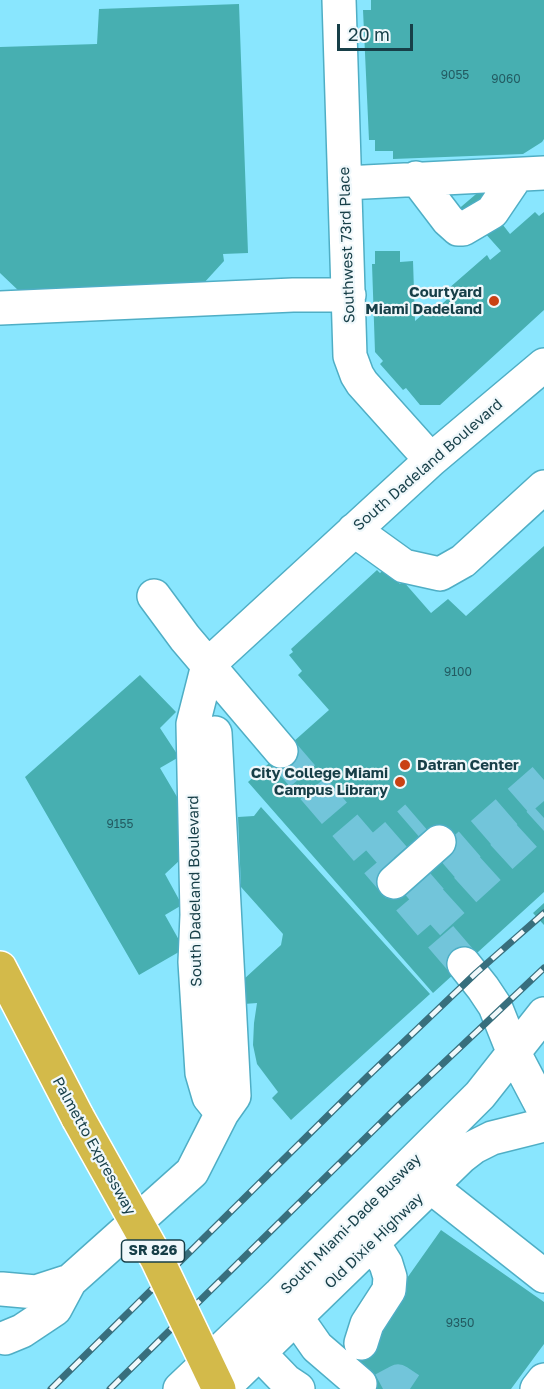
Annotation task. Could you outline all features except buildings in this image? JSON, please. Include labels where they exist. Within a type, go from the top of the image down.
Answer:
[{"type":"highway","name":"Palmetto Expressway","points":[[0,968],[78,1118],[157,1259],[221,1389]]},
{"type":"street","name":"Southwest 73rd Place","points":[[339,0],[350,356],[357,375],[407,436],[431,460]]},
{"type":"street","points":[[345,183],[530,174]]},
{"type":"street","points":[[416,178],[448,220],[458,229],[463,229],[492,212],[530,174]]},
{"type":"street","points":[[0,308],[293,295],[349,295]]},
{"type":"street","name":"South Dadeland Boulevard","points":[[2,1339],[22,1331],[55,1309],[70,1281],[192,1172],[222,1113],[209,1097],[202,1073],[210,961],[197,915],[193,724],[208,665],[431,460],[544,365]]},
{"type":"street","points":[[354,530],[404,566],[440,574],[463,561],[544,487]]},
{"type":"street","points":[[154,596],[185,638],[281,752]]},
{"type":"street","points":[[402,874],[431,865],[439,842]]},
{"type":"street","points":[[464,964],[495,1006],[513,1051],[544,1110]]},
{"type":"street","name":"South Miami-Dade Busway","points":[[180,1389],[424,1153],[480,1095],[544,1014]]},
{"type":"street","points":[[513,1051],[544,1063]]},
{"type":"street","name":"Old Dixie Highway","points":[[221,1389],[430,1186],[474,1147],[492,1138],[544,1125]]},
{"type":"street","points":[[430,1186],[544,1276]]},
{"type":"street","points":[[296,1317],[317,1347],[358,1361],[345,1346],[345,1334],[369,1290],[368,1247]]},
{"type":"street","name":"South Dadeland Boulevard","points":[[1,1289],[36,1292],[70,1281]]},
{"type":"street","name":"South Dadeland Boulevard","points":[[1,1289],[9,1297],[13,1308],[10,1329],[2,1339]]},
{"type":"street","points":[[259,1353],[286,1381],[298,1389]]},
{"type":"street","points":[[537,1389],[544,1380]]},
{"type":"tunnel","points":[[281,751],[464,964]]},
{"type":"tunnel","points":[[408,898],[544,779]]},
{"type":"tunnel","points":[[371,856],[416,817]]},
{"type":"tunnel","points":[[429,923],[544,818]]},
{"type":"tunnel","points":[[383,1389],[398,1381],[410,1389]]},
{"type":"railway","points":[[51,1389],[367,1077],[476,973],[544,913]]},
{"type":"railway","points":[[110,1389],[397,1107],[544,968]]},
{"type":"place","name":"Courtyard Miami Dadeland","points":[[494,301]]},
{"type":"place","name":"Datran Center","points":[[405,765]]},
{"type":"place","name":"City College Miami Campus Library","points":[[400,782]]}]
